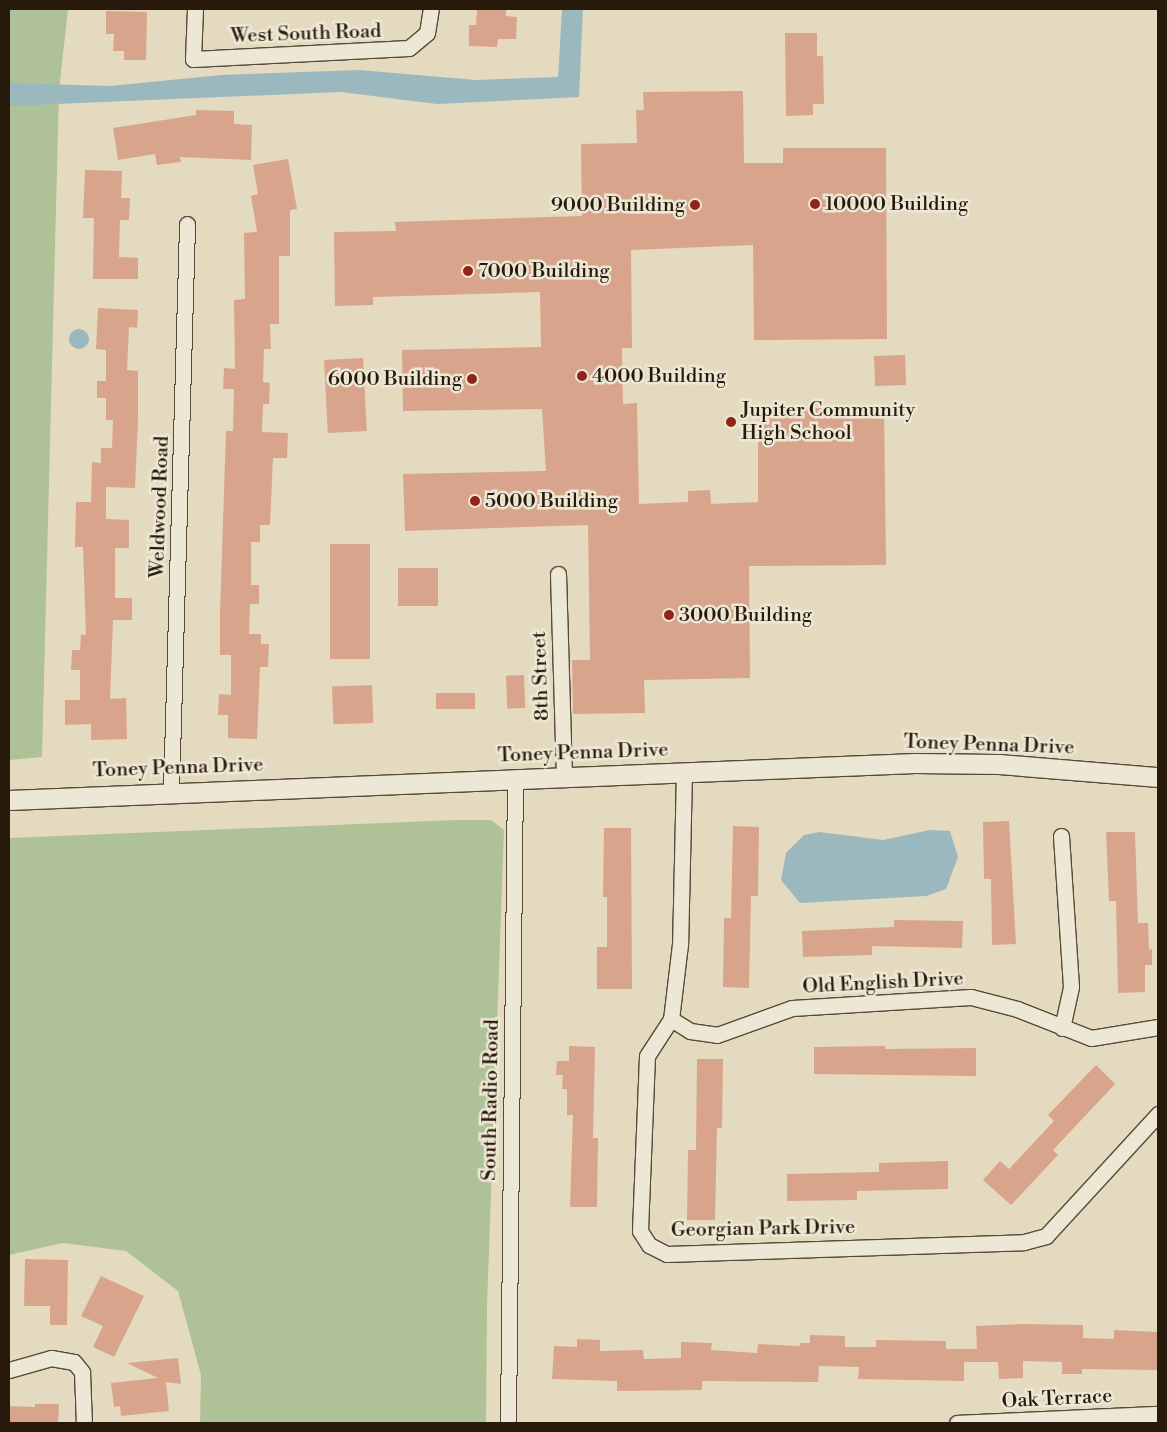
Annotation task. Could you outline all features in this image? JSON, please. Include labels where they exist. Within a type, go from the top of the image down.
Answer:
[{"type":"street","name":"West South Road","points":[[195,9],[193,59],[397,51],[419,42],[431,22],[431,9]]},
{"type":"street","name":"Weldwood Road","points":[[171,791],[187,224]]},
{"type":"street","name":"8th Street","points":[[558,574],[564,776]]},
{"type":"street","name":"Toney Penna Drive","points":[[9,800],[171,791],[915,763],[999,764],[1158,777]]},
{"type":"street","name":"Georgian Park Drive","points":[[684,772],[680,944],[672,1019],[647,1056],[640,1231],[649,1245],[667,1254],[1024,1242],[1046,1236],[1158,1114]]},
{"type":"street","name":"South Radio Road","points":[[508,1423],[515,778]]},
{"type":"street","points":[[1061,836],[1071,987],[1062,1028]]},
{"type":"street","name":"Old English Drive","points":[[672,1019],[690,1031],[717,1035],[792,1008],[971,997],[1017,1009],[1091,1038],[1158,1027]]},
{"type":"street","points":[[9,1370],[51,1358],[74,1362],[82,1372],[84,1423]]},
{"type":"street","name":"Oak Terrace","points":[[957,1423],[1158,1414]]},
{"type":"green space","points":[[9,9],[68,9],[59,91],[42,757],[9,760]]},
{"type":"green space","points":[[491,820],[504,830],[487,1307],[486,1423],[200,1423],[201,1375],[178,1291],[126,1251],[63,1243],[9,1255],[9,838]]},
{"type":"water","points":[[562,9],[583,9],[579,97],[437,104],[341,92],[9,106],[9,83],[109,86],[222,75],[359,70],[476,80],[558,77]]},
{"type":"water","points":[[75,329],[83,329],[89,335],[89,343],[83,349],[75,349],[69,343],[69,335]]},
{"type":"water","points":[[930,830],[950,831],[958,857],[946,889],[926,896],[800,903],[781,880],[786,853],[804,835],[819,832],[883,840]]},
{"type":"building","points":[[477,9],[506,9],[506,16],[517,17],[516,39],[498,39],[497,47],[469,46],[469,25],[476,25]]},
{"type":"building","points":[[106,11],[147,12],[146,60],[124,60],[124,51],[113,51],[114,34],[106,34]]},
{"type":"building","points":[[785,33],[817,33],[817,56],[823,56],[824,104],[813,104],[813,115],[786,116]]},
{"type":"building","points":[[743,91],[744,163],[783,163],[783,148],[886,148],[887,339],[754,340],[753,245],[631,250],[632,348],[622,348],[623,404],[637,403],[639,504],[688,502],[688,491],[710,490],[711,504],[758,502],[758,409],[884,407],[886,565],[749,566],[750,678],[644,680],[645,713],[573,714],[572,660],[590,660],[588,525],[405,531],[403,474],[546,471],[542,409],[403,411],[402,350],[541,347],[540,292],[373,297],[373,305],[335,306],[334,232],[396,231],[395,222],[582,216],[581,144],[637,143],[636,110],[644,110],[643,92]]},
{"type":"building","points":[[196,110],[234,111],[234,124],[252,125],[251,160],[180,157],[181,162],[157,165],[155,154],[118,160],[113,128],[196,115]]},
{"type":"building","points":[[288,159],[297,209],[290,210],[290,256],[279,256],[279,324],[270,324],[271,349],[264,349],[263,382],[270,383],[269,404],[263,404],[262,432],[288,433],[287,458],[273,458],[270,525],[260,525],[260,542],[251,542],[251,585],[259,585],[259,604],[250,604],[249,634],[261,634],[261,644],[269,644],[268,667],[260,667],[257,739],[228,738],[228,715],[218,715],[219,694],[231,695],[231,655],[220,655],[220,613],[226,431],[233,431],[234,389],[223,389],[224,368],[235,369],[234,300],[245,299],[244,233],[257,232],[251,196],[258,194],[253,165]]},
{"type":"building","points":[[85,170],[122,171],[121,198],[130,198],[129,220],[120,220],[119,257],[138,258],[138,279],[93,279],[94,218],[83,218]]},
{"type":"building","points":[[98,308],[138,310],[137,328],[129,327],[127,370],[138,371],[138,420],[135,488],[106,487],[106,519],[129,520],[129,548],[115,548],[115,598],[132,598],[132,620],[113,620],[110,699],[126,698],[127,739],[91,740],[91,724],[65,725],[65,700],[80,700],[80,670],[71,670],[72,650],[80,650],[81,634],[86,635],[83,547],[75,547],[76,502],[91,502],[92,462],[101,463],[101,448],[112,448],[113,420],[106,420],[106,398],[97,398],[97,381],[106,381],[106,350],[96,349]]},
{"type":"building","points":[[905,355],[906,385],[875,386],[874,356]]},
{"type":"building","points":[[363,358],[367,431],[328,433],[324,360]]},
{"type":"building","points":[[330,544],[370,544],[370,659],[330,659]]},
{"type":"building","points":[[398,568],[438,568],[438,606],[398,606]]},
{"type":"building","points":[[524,675],[525,708],[507,709],[506,676]]},
{"type":"building","points":[[372,685],[373,723],[333,724],[332,686]]},
{"type":"building","points":[[436,693],[475,693],[475,709],[436,709]]},
{"type":"building","points":[[1009,821],[1016,944],[992,945],[991,879],[984,879],[983,822]]},
{"type":"building","points":[[733,826],[759,827],[758,896],[751,896],[749,988],[723,987],[724,918],[731,918]]},
{"type":"building","points":[[604,828],[631,828],[632,989],[597,989],[597,947],[607,947],[607,897],[603,897]]},
{"type":"building","points":[[1106,832],[1135,832],[1138,923],[1148,923],[1149,950],[1152,949],[1152,965],[1145,965],[1145,992],[1118,993],[1116,901],[1109,901]]},
{"type":"building","points":[[894,920],[963,921],[962,948],[872,946],[872,955],[803,957],[802,931],[894,927]]},
{"type":"building","points":[[569,1046],[595,1047],[593,1138],[598,1138],[597,1207],[570,1207],[573,1115],[567,1115],[567,1089],[562,1089],[563,1075],[556,1075],[557,1061],[569,1061]]},
{"type":"building","points":[[885,1046],[885,1049],[976,1048],[976,1076],[814,1074],[814,1047]]},
{"type":"building","points":[[697,1059],[723,1059],[722,1128],[717,1128],[715,1220],[687,1220],[688,1150],[696,1150]]},
{"type":"building","points":[[1096,1065],[1115,1084],[1053,1150],[1058,1155],[1011,1205],[983,1180],[1000,1161],[1009,1169],[1054,1121],[1048,1115]]},
{"type":"building","points":[[948,1161],[948,1189],[857,1191],[857,1200],[787,1201],[787,1174],[879,1172],[879,1163]]},
{"type":"building","points":[[25,1259],[68,1260],[67,1325],[50,1325],[50,1306],[24,1306]]},
{"type":"building","points":[[101,1276],[144,1296],[114,1357],[93,1347],[103,1326],[81,1316]]},
{"type":"building","points":[[1022,1324],[1083,1325],[1083,1338],[1114,1339],[1114,1330],[1158,1332],[1158,1370],[1082,1369],[1082,1374],[1062,1374],[1062,1362],[1023,1361],[1023,1378],[999,1379],[998,1362],[964,1362],[964,1381],[858,1379],[859,1367],[819,1366],[818,1382],[702,1381],[702,1390],[617,1391],[617,1381],[552,1379],[554,1346],[577,1347],[577,1339],[600,1340],[600,1351],[643,1350],[644,1359],[681,1358],[681,1342],[712,1343],[711,1350],[757,1353],[758,1344],[800,1346],[800,1343],[810,1343],[810,1335],[845,1336],[845,1347],[876,1347],[876,1340],[946,1341],[946,1349],[977,1349],[976,1326]]},
{"type":"building","points":[[178,1358],[181,1384],[166,1382],[169,1411],[121,1416],[120,1406],[114,1407],[111,1383],[158,1378],[127,1363]]},
{"type":"building","points":[[35,1404],[59,1404],[58,1423],[9,1423],[9,1406],[35,1407]]},
{"type":"place","name":"10000 Building","points":[[815,204]]},
{"type":"place","name":"9000 Building","points":[[695,205]]},
{"type":"place","name":"7000 Building","points":[[468,271]]},
{"type":"place","name":"4000 Building","points":[[582,376]]},
{"type":"place","name":"6000 Building","points":[[472,379]]},
{"type":"place","name":"Jupiter Community High School","points":[[731,422]]},
{"type":"place","name":"5000 Building","points":[[475,501]]},
{"type":"place","name":"3000 Building","points":[[669,615]]}]
